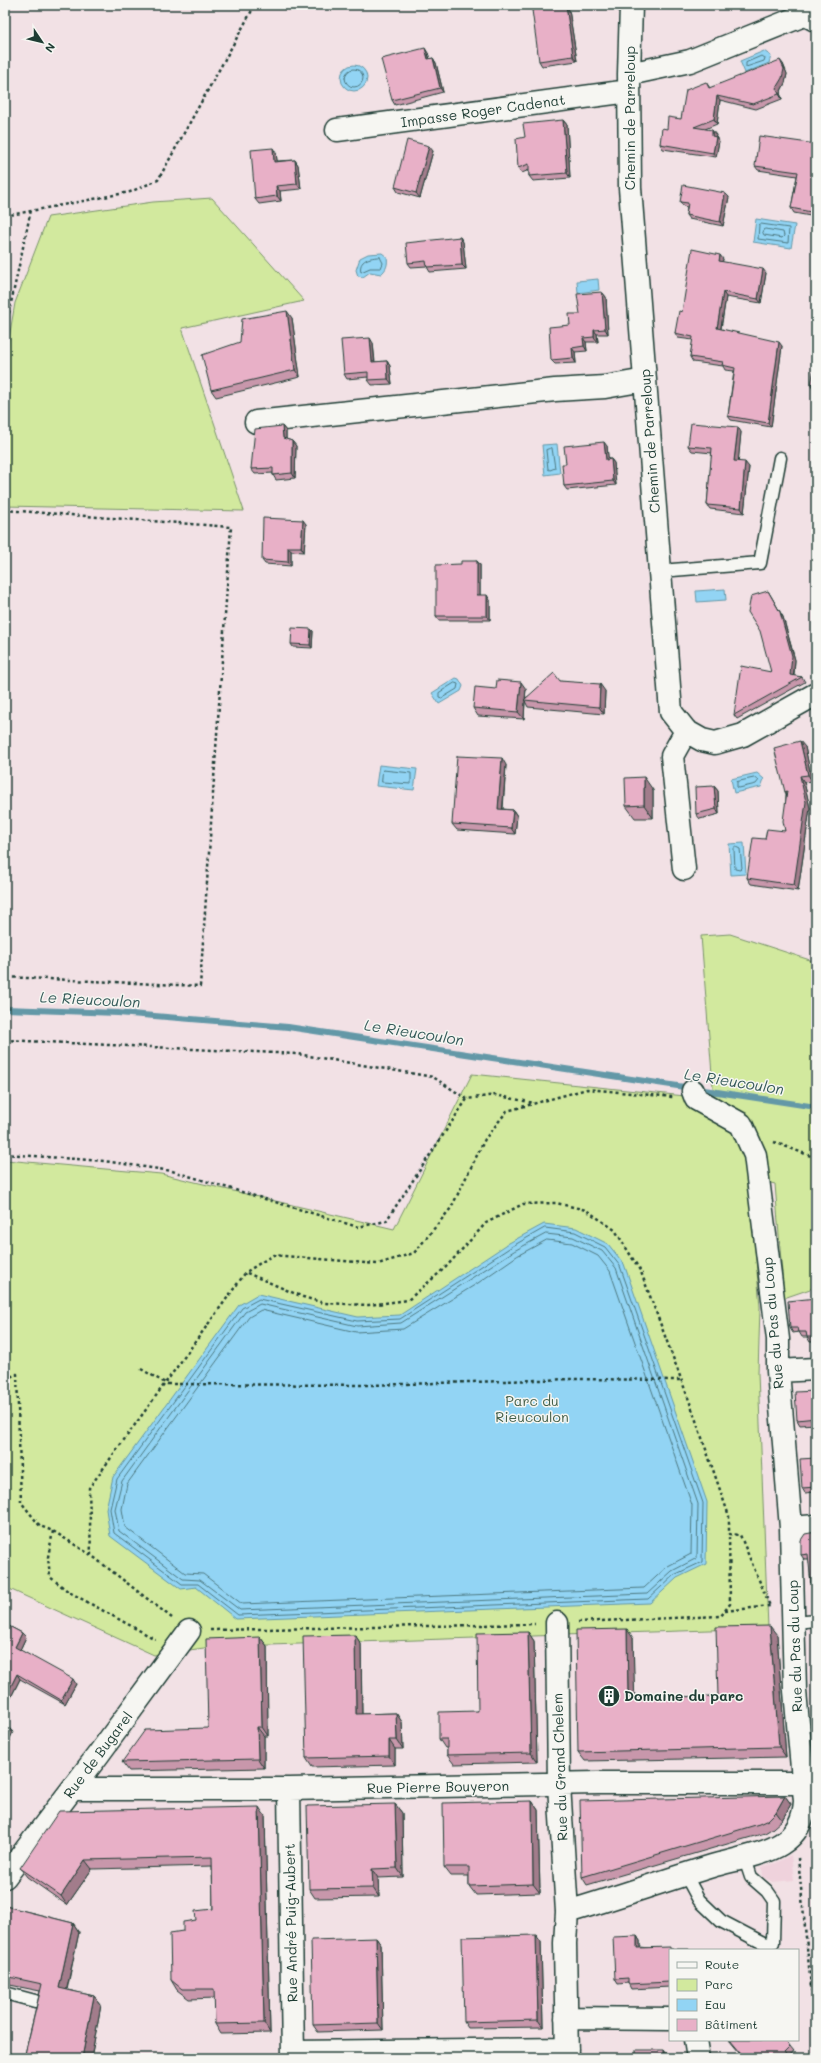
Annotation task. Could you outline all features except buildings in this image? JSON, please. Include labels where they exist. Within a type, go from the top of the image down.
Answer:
[{"type":"street","name":"Chemin de Parreloup","points":[[631,5],[629,83],[630,188],[671,712],[686,731]]},
{"type":"street","name":"Impasse Roger Cadenat","points":[[337,130],[629,83],[810,17]]},
{"type":"street","points":[[256,422],[554,390],[605,387],[645,380]]},
{"type":"street","points":[[684,869],[672,756],[686,731],[702,740],[715,743],[743,735],[814,700]]},
{"type":"street","points":[[695,1095],[741,1124]]},
{"type":"street","name":"Rue du Pas du Loup","points":[[567,1912],[685,1874],[766,1851],[790,1837],[799,1826],[805,1812],[810,1783],[795,1692],[795,1622],[792,1528],[778,1371],[778,1339],[755,1155],[741,1124]]},
{"type":"street","points":[[778,1371],[816,1369]]},
{"type":"street","points":[[792,1528],[816,1526]]},
{"type":"street","name":"Rue du Grand Chelem","points":[[557,1623],[559,1785],[567,1912]]},
{"type":"street","name":"Rue de Bugarel","points":[[5,1877],[79,1781],[189,1631]]},
{"type":"street","name":"Rue Pierre Bouyeron","points":[[79,1781],[289,1789],[559,1785],[598,1783],[810,1783]]},
{"type":"street","name":"Rue André Puig-Aubert","points":[[289,1789],[293,2055]]},
{"type":"street","points":[[293,2055],[567,2053],[565,1943],[567,1912]]},
{"type":"street","points":[[566,2018],[669,2019]]},
{"type":"street","points":[[695,2041],[698,2058]]},
{"type":"lane","points":[[660,571],[760,563],[780,458]]},
{"type":"lane","points":[[795,1622],[816,1620]]},
{"type":"lane","points":[[685,1874],[699,1900],[721,1921],[765,1944],[773,1942],[774,1901],[767,1891],[750,1877],[744,1856]]},
{"type":"lane","points":[[5,1993],[35,2001]]},
{"type":"path","points":[[5,216],[130,192],[158,180],[255,5]]},
{"type":"path","points":[[5,331],[31,210]]},
{"type":"path","points":[[5,510],[231,528],[200,986],[5,977]]},
{"type":"path","points":[[5,1040],[297,1054],[434,1077],[467,1099],[495,1095],[536,1104]]},
{"type":"path","points":[[91,1554],[89,1488],[167,1384],[233,1288],[246,1272],[273,1255],[378,1264],[414,1253],[451,1208],[485,1139],[507,1112],[587,1089],[695,1095]]},
{"type":"path","points":[[5,1154],[104,1161],[172,1171],[358,1227],[386,1221],[467,1099]]},
{"type":"path","points":[[741,1124],[768,1140],[816,1158]]},
{"type":"path","points":[[5,1379],[17,1374],[21,1502],[40,1526],[53,1531],[91,1554],[189,1631],[557,1623],[721,1616],[730,1604],[729,1516],[681,1380],[641,1272],[615,1230],[586,1210],[556,1203],[524,1204],[486,1223],[446,1267],[408,1300],[369,1305],[324,1303],[303,1297],[246,1272]]},
{"type":"path","points":[[141,1369],[167,1384],[370,1385],[572,1380],[681,1380]]},
{"type":"path","points":[[53,1531],[48,1557],[50,1577],[69,1592],[175,1650]]},
{"type":"path","points":[[725,1611],[770,1606],[740,1535],[729,1534]]},
{"type":"path","points":[[790,1837],[797,1852],[816,2036]]},
{"type":"shaded area","points":[[791,1855],[794,1880],[773,1882],[763,1877],[762,1867],[776,1863]]},
{"type":"green space","points":[[212,198],[304,301],[182,328],[244,511],[5,506],[5,362],[15,303],[48,217],[153,202]]},
{"type":"green space","name":"Parc du Rieucoulon","points":[[730,934],[816,962],[816,1287],[784,1298],[775,1184],[767,1182],[746,1140],[760,1307],[758,1373],[768,1628],[211,1647],[154,1655],[5,1587],[5,1160],[161,1174],[394,1229],[472,1074],[714,1099],[701,936]]},
{"type":"water","points":[[764,51],[771,56],[769,63],[745,73],[740,61]]},
{"type":"water","points":[[354,65],[363,69],[367,78],[363,87],[354,91],[345,87],[341,78],[345,69]]},
{"type":"water","points":[[756,219],[795,225],[791,248],[753,242]]},
{"type":"water","points":[[382,253],[387,257],[387,266],[381,274],[370,272],[363,277],[358,276],[356,270],[360,258],[368,254]]},
{"type":"water","points":[[598,279],[599,290],[578,293],[577,281]]},
{"type":"water","points":[[557,444],[560,473],[545,475],[542,445]]},
{"type":"water","points":[[725,589],[726,600],[697,602],[696,591]]},
{"type":"water","points":[[456,678],[459,679],[463,686],[461,691],[439,704],[432,693]]},
{"type":"water","points":[[379,765],[417,769],[414,790],[376,786]]},
{"type":"water","points":[[757,773],[764,779],[761,787],[734,793],[731,779]]},
{"type":"water","points":[[744,843],[746,874],[731,875],[729,844]]},
{"type":"water","points":[[544,1224],[576,1228],[608,1244],[624,1264],[707,1502],[706,1564],[677,1578],[650,1603],[236,1619],[196,1587],[181,1589],[110,1536],[106,1509],[113,1477],[239,1305],[258,1294],[358,1317],[400,1315],[509,1243]]},
{"type":"waterway","name":"Le Rieucoulon","points":[[5,1009],[118,1013],[288,1027],[816,1107]]},
{"type":"place","name":"Domaine du parc","points":[[609,1696]]}]
